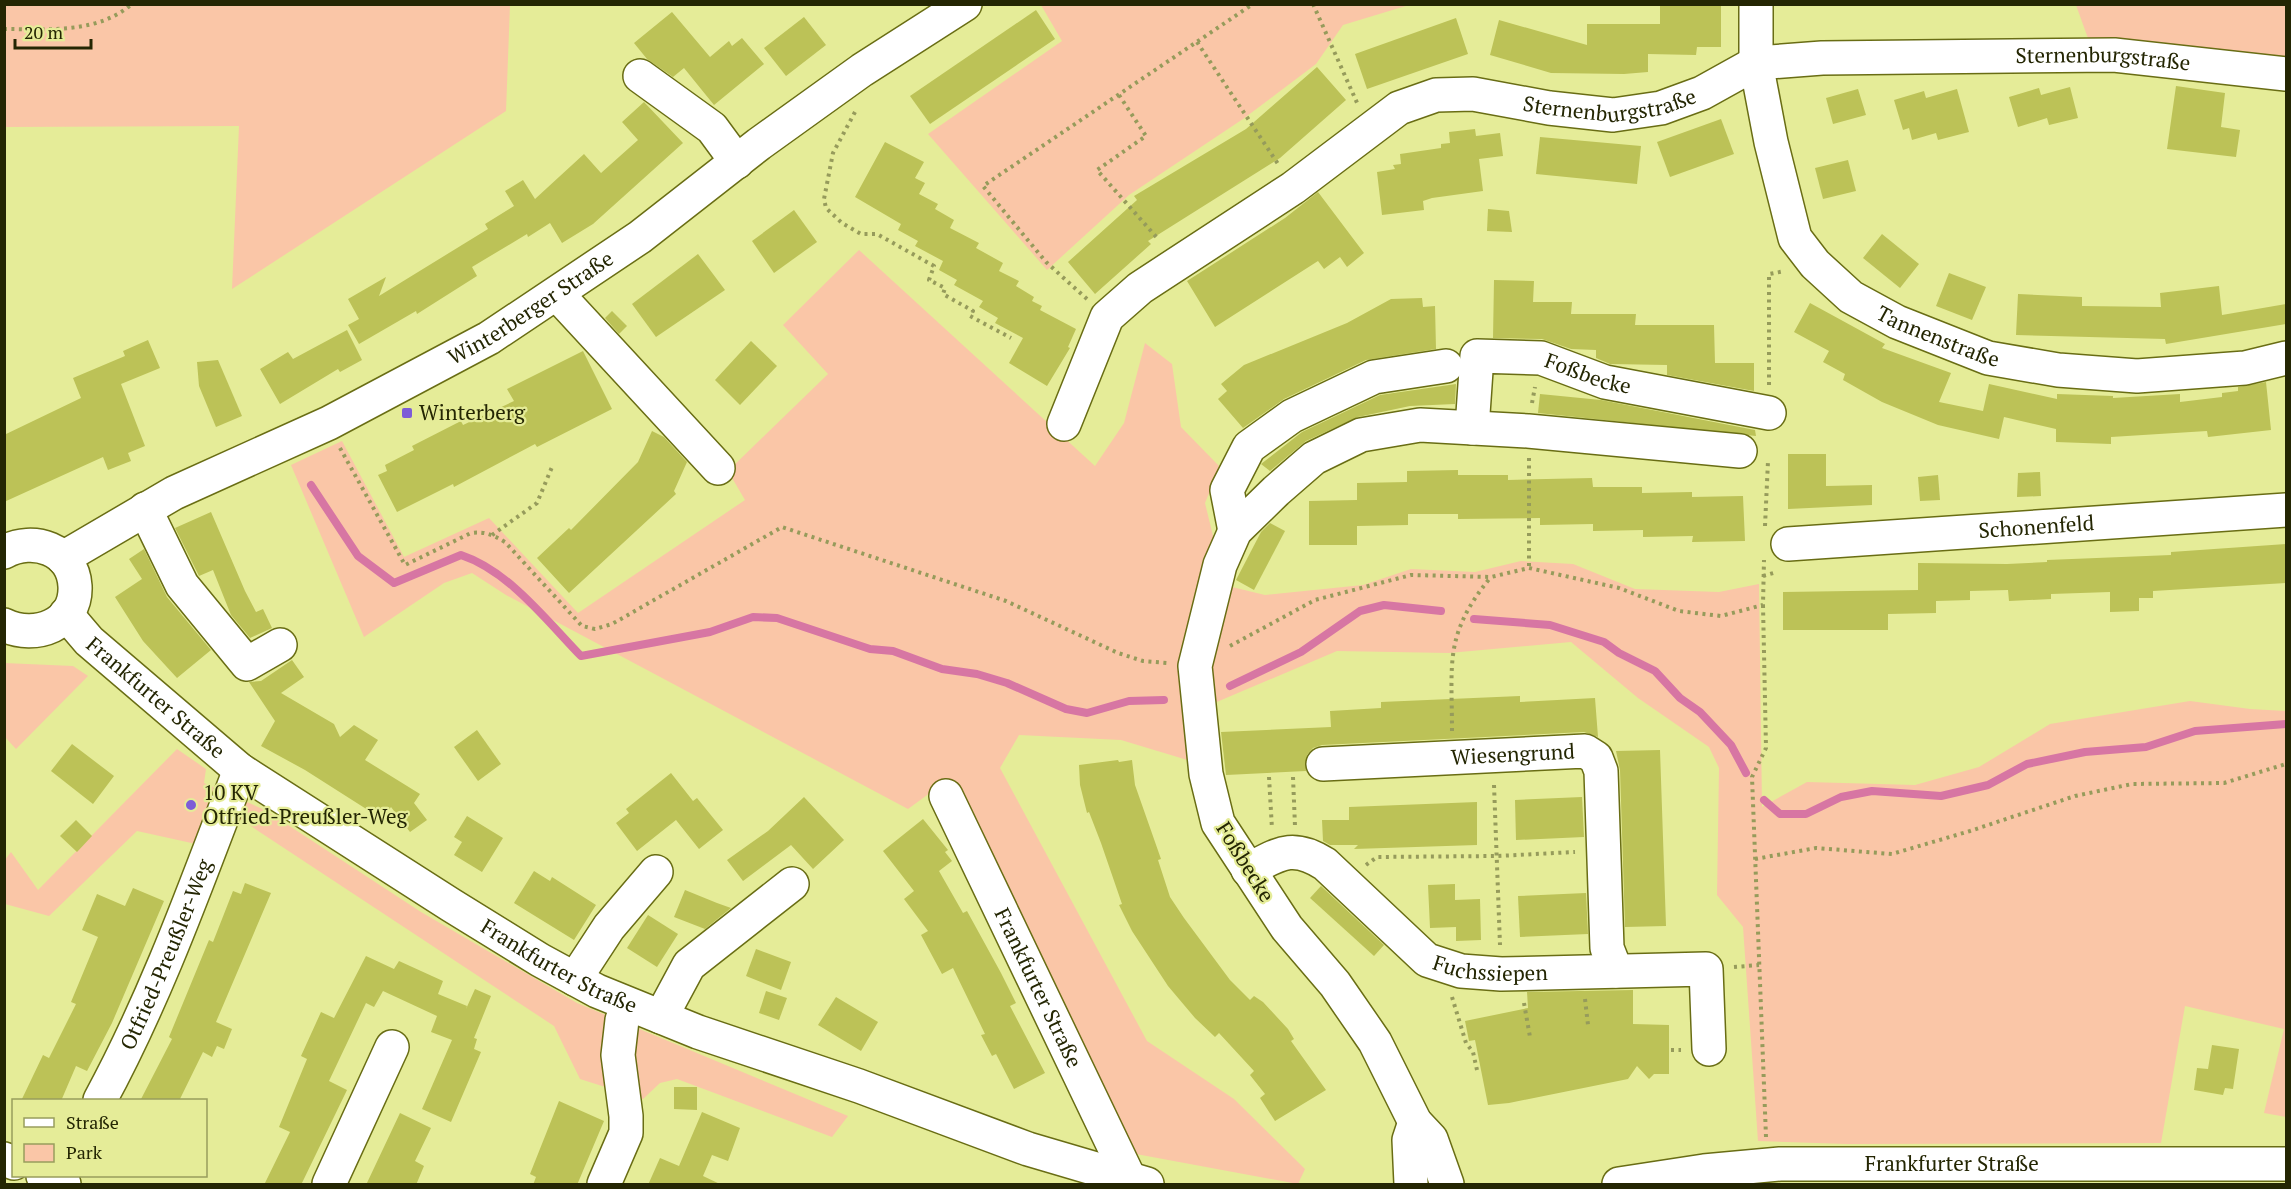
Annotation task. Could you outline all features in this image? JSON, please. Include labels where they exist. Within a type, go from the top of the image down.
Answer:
[{"type":"street","name":"Winterberger Straße","points":[[63,558],[174,493],[329,423],[489,338],[640,237],[862,70],[965,4]]},
{"type":"street","name":"Tannenstraße","points":[[1756,4],[1756,63],[1771,142],[1795,238],[1815,264],[1851,297],[1897,322],[1988,358],[2058,370],[2137,376],[2246,368],[2286,358]]},
{"type":"street","name":"Sternenburgstraße","points":[[1064,424],[1107,317],[1140,288],[1293,188],[1399,108],[1436,95],[1473,94],[1549,108],[1613,115],[1661,108],[1702,93],[1756,63],[1822,57],[2114,55],[2286,74]]},
{"type":"street","points":[[640,76],[712,128],[737,162]]},
{"type":"street","points":[[557,294],[718,468]]},
{"type":"street","name":"Foßbecke","points":[[1472,428],[1476,356],[1541,358],[1605,382],[1769,413]]},
{"type":"street","points":[[1235,531],[1227,490],[1249,447],[1292,416],[1374,376],[1446,366]]},
{"type":"street","name":"Foßbecke","points":[[1447,1185],[1431,1139],[1415,1122],[1375,1042],[1335,984],[1287,927],[1272,859],[1218,823],[1211,802],[1206,774],[1196,658],[1220,565],[1235,531],[1314,458],[1361,435],[1420,425],[1528,431],[1740,451]]},
{"type":"street","points":[[145,509],[182,585],[247,664],[280,645]]},
{"type":"street","name":"Schonenfeld","points":[[1786,556],[2286,510]]},
{"type":"street","points":[[4,552],[29,543],[53,550],[63,558],[71,571],[75,586],[66,614],[56,624],[37,632],[17,631],[4,625]]},
{"type":"street","name":"Frankfurter Straße","points":[[66,614],[89,641],[240,770],[451,905],[575,978],[629,1005],[661,1017],[1019,1146],[1138,1182]]},
{"type":"street","name":"Wiesengrund","points":[[1308,770],[1492,754],[1585,751],[1596,758],[1601,771],[1607,948],[1616,971]]},
{"type":"street","name":"Otfried-Preußler-Weg","points":[[101,1099],[145,1010],[172,947],[240,770]]},
{"type":"street","name":"Frankfurter Straße","points":[[946,795],[1138,1182]]},
{"type":"street","name":"Fuchssiepen","points":[[1272,859],[1311,855],[1324,864],[1427,960],[1461,971],[1501,974],[1706,969],[1709,1049]]},
{"type":"street","points":[[575,978],[609,927],[656,872]]},
{"type":"street","points":[[661,1017],[689,965],[792,884]]},
{"type":"street","points":[[604,1185],[626,1133],[627,1116],[618,1055],[622,1020],[629,1005]]},
{"type":"street","points":[[329,1185],[392,1047]]},
{"type":"street","points":[[1411,1185],[1409,1140],[1415,1122]]},
{"type":"street","name":"Frankfurter Straße","points":[[1619,1185],[1704,1171],[2256,1174],[2286,1164]]},
{"type":"path","points":[[4,29],[53,29],[98,25],[132,4]]},
{"type":"path","points":[[1107,317],[1046,262],[983,186],[1253,4]]},
{"type":"path","points":[[1313,4],[1371,129]]},
{"type":"path","points":[[1197,42],[1293,188]]},
{"type":"path","points":[[862,70],[858,106],[833,153],[824,199],[825,208],[842,223],[861,234],[877,234],[934,266],[929,280],[945,288],[943,294],[973,311],[970,316],[1011,338]]},
{"type":"path","points":[[1119,94],[1146,136],[1097,170],[1159,241],[1164,238]]},
{"type":"path","points":[[1529,568],[1528,431],[1541,358]]},
{"type":"path","points":[[339,446],[405,565],[471,533],[482,532],[492,535],[505,542],[582,626],[595,630],[612,624],[782,527],[1006,601],[1118,653],[1143,661],[1196,658],[1226,648],[1331,594],[1411,575],[1491,577],[1529,568],[1619,588],[1679,611],[1720,616],[1763,605]]},
{"type":"path","points":[[492,535],[537,502],[552,467]]},
{"type":"path","points":[[1775,1171],[1752,777],[1767,748],[1764,576],[1786,556]]},
{"type":"path","points":[[1452,759],[1452,651],[1459,624],[1473,599],[1491,577]]},
{"type":"path","points":[[1492,754],[1501,974]]},
{"type":"path","points":[[1755,859],[1816,848],[1892,854],[2075,796],[2132,784],[2224,783],[2286,764]]},
{"type":"path","points":[[1272,859],[1308,770]]},
{"type":"path","points":[[1269,777],[1272,859]]},
{"type":"path","points":[[1377,857],[1497,856],[1602,851]]},
{"type":"path","points":[[1585,994],[1588,1025]]},
{"type":"path","points":[[1524,1008],[1530,1038]]},
{"type":"path","points":[[1461,1020],[1466,1043],[1473,1052],[1477,1070]]},
{"type":"green space","points":[[4,5],[510,5],[506,111],[232,289],[239,126],[5,127]]},
{"type":"green space","points":[[1041,5],[1409,5],[1343,25],[1316,64],[1243,119],[1129,195],[1047,270],[928,134],[1062,41]]},
{"type":"green space","points":[[2076,5],[2286,5],[2286,74],[2094,55]]},
{"type":"green space","points":[[859,250],[1095,466],[1124,423],[1145,343],[1172,364],[1181,427],[1220,467],[1205,503],[1214,540],[1196,589],[1181,668],[1194,762],[1121,740],[1019,735],[1000,768],[1147,1041],[1234,1099],[1305,1169],[1298,1184],[1136,1154],[945,782],[908,809],[506,595],[472,573],[444,583],[364,637],[291,465],[342,441],[404,557],[489,518],[578,613],[745,500],[728,471],[828,374],[783,325]]},
{"type":"green space","points":[[1521,561],[1573,564],[1635,589],[1719,592],[1759,584],[1762,807],[1807,782],[1915,785],[1979,767],[2050,724],[2190,701],[2286,711],[2286,1117],[2264,1113],[2284,1029],[2185,1006],[2161,1143],[1847,1144],[1758,1141],[1743,927],[1717,895],[1719,768],[1709,747],[1638,698],[1571,642],[1449,653],[1337,651],[1212,704],[1212,645],[1232,587],[1265,595],[1363,585],[1411,569],[1475,572]]},
{"type":"green space","points":[[4,663],[73,666],[88,676],[16,749],[5,737]]},
{"type":"green space","points":[[177,749],[206,769],[204,783],[265,810],[421,912],[577,1003],[848,1116],[832,1137],[677,1079],[660,1083],[643,1099],[580,1079],[554,1026],[225,809],[196,844],[137,831],[49,916],[5,904],[4,861],[11,852],[38,890]]},
{"type":"building","points":[[1660,4],[1721,4],[1721,47],[1697,47],[1696,55],[1648,54],[1648,72],[1624,74],[1551,73],[1490,55],[1499,20],[1587,45],[1587,24],[1660,24]]},
{"type":"building","points":[[1036,10],[1055,39],[930,124],[910,96]]},
{"type":"building","points":[[672,12],[710,57],[729,41],[732,46],[742,38],[764,64],[714,105],[684,68],[673,77],[647,59],[634,43]]},
{"type":"building","points":[[804,17],[826,45],[786,76],[764,48]]},
{"type":"building","points":[[1456,18],[1468,54],[1367,89],[1355,54]]},
{"type":"building","points":[[1317,67],[1346,100],[1280,158],[1148,241],[1151,244],[1095,294],[1068,262],[1137,200],[1134,196],[1246,129]]},
{"type":"building","points":[[2176,86],[2225,93],[2221,127],[2240,130],[2236,157],[2167,149]]},
{"type":"building","points":[[2070,87],[2078,118],[2049,125],[2047,118],[2018,127],[2009,97],[2039,88],[2041,95]]},
{"type":"building","points":[[1858,89],[1866,115],[1833,124],[1826,98]]},
{"type":"building","points":[[1957,89],[1969,132],[1938,140],[1936,133],[1912,140],[1909,128],[1903,130],[1894,100],[1924,91],[1926,98]]},
{"type":"building","points":[[644,102],[683,143],[593,224],[562,243],[550,223],[528,237],[527,234],[472,267],[477,276],[417,314],[416,311],[359,344],[348,325],[359,319],[348,299],[386,277],[379,296],[488,229],[485,224],[514,206],[505,191],[523,180],[535,199],[584,154],[601,173],[638,140],[622,122]]},
{"type":"building","points":[[1721,119],[1734,154],[1670,177],[1657,142]]},
{"type":"building","points":[[1475,129],[1476,136],[1500,133],[1503,156],[1479,159],[1483,191],[1432,198],[1423,201],[1424,210],[1382,215],[1377,172],[1395,169],[1393,165],[1401,164],[1400,154],[1441,148],[1441,144],[1450,143],[1449,132]]},
{"type":"building","points":[[1540,137],[1641,146],[1637,184],[1536,174]]},
{"type":"building","points":[[885,142],[924,162],[915,178],[925,183],[919,194],[938,204],[935,209],[954,220],[950,228],[979,243],[976,248],[1003,263],[999,271],[1019,281],[1016,286],[1034,297],[1032,301],[1042,306],[1040,310],[1076,329],[1068,347],[1070,348],[1047,386],[1009,363],[1023,338],[995,323],[998,318],[979,307],[983,301],[954,285],[957,280],[939,270],[943,261],[915,246],[918,241],[898,230],[901,224],[855,197]]},
{"type":"building","points":[[1848,160],[1856,191],[1823,199],[1815,168]]},
{"type":"building","points":[[1318,192],[1364,253],[1347,267],[1340,257],[1324,269],[1318,261],[1215,327],[1187,281],[1285,218]]},
{"type":"building","points":[[1488,209],[1509,211],[1512,232],[1487,231]]},
{"type":"building","points":[[794,210],[817,242],[774,273],[752,241]]},
{"type":"building","points":[[1882,234],[1919,264],[1900,288],[1863,258]]},
{"type":"building","points":[[698,254],[725,290],[656,337],[632,304]]},
{"type":"building","points":[[1949,273],[1986,287],[1972,320],[1936,306]]},
{"type":"building","points":[[1494,280],[1534,281],[1533,302],[1572,302],[1571,314],[1636,314],[1635,325],[1714,325],[1715,363],[1754,363],[1754,391],[1667,375],[1667,365],[1610,364],[1596,358],[1596,350],[1571,349],[1542,339],[1493,338]]},
{"type":"building","points":[[2219,286],[2222,315],[2286,304],[2286,324],[2166,344],[2165,339],[2016,335],[2018,294],[2082,297],[2082,306],[2161,307],[2160,293]]},
{"type":"building","points":[[1422,298],[1423,307],[1435,306],[1436,349],[1366,360],[1284,399],[1243,428],[1218,399],[1227,391],[1221,384],[1244,365],[1347,323],[1391,299]]},
{"type":"building","points":[[1810,303],[1885,344],[1882,348],[1951,373],[1939,402],[1983,411],[1989,384],[2057,399],[2057,394],[2113,396],[2113,398],[2180,394],[2180,402],[2222,397],[2222,393],[2238,391],[2238,387],[2266,382],[2271,430],[2208,437],[2207,431],[2111,437],[2111,444],[2056,442],[2056,429],[2004,417],[1999,439],[1938,425],[1882,402],[1843,380],[1845,374],[1823,362],[1829,351],[1794,332]]},
{"type":"building","points":[[612,311],[627,326],[619,334],[605,318]]},
{"type":"building","points":[[347,330],[362,360],[340,372],[338,369],[280,404],[260,369],[288,352],[293,359]]},
{"type":"building","points":[[148,340],[160,368],[121,384],[145,446],[128,453],[131,461],[108,470],[103,457],[4,502],[4,435],[81,398],[73,378],[125,356],[123,351]]},
{"type":"building","points":[[751,341],[777,366],[740,405],[715,380]]},
{"type":"building","points":[[583,351],[612,409],[537,447],[535,444],[454,487],[453,484],[397,512],[378,475],[387,471],[385,465],[414,450],[412,446],[461,421],[463,425],[514,401],[507,389]]},
{"type":"building","points":[[218,360],[242,416],[216,427],[199,386],[197,362]]},
{"type":"building","points":[[1456,384],[1455,404],[1410,406],[1358,417],[1306,441],[1270,471],[1261,464],[1302,432],[1380,395]]},
{"type":"building","points":[[1540,394],[1601,400],[1755,430],[1756,436],[1538,413]]},
{"type":"building","points":[[652,431],[664,437],[687,462],[674,491],[676,494],[569,593],[537,558],[569,528],[571,530],[638,462]]},
{"type":"building","points":[[1788,454],[1826,454],[1826,486],[1872,485],[1872,505],[1788,509]]},
{"type":"building","points":[[1458,470],[1458,475],[1508,475],[1508,480],[1592,478],[1593,487],[1642,487],[1642,493],[1692,492],[1692,497],[1743,496],[1745,541],[1692,542],[1693,536],[1643,537],[1643,530],[1593,531],[1593,524],[1540,525],[1540,518],[1458,519],[1458,514],[1408,514],[1408,525],[1357,526],[1357,545],[1309,545],[1309,501],[1357,500],[1357,483],[1407,482],[1407,471]]},
{"type":"building","points":[[2040,472],[2041,496],[2017,497],[2018,473]]},
{"type":"building","points":[[1938,475],[1940,500],[1920,501],[1918,477]]},
{"type":"building","points":[[211,512],[256,612],[263,609],[272,628],[250,638],[231,615],[213,570],[199,576],[175,528]]},
{"type":"building","points":[[1270,523],[1285,531],[1254,590],[1236,580],[1261,532]]},
{"type":"building","points":[[2286,544],[2286,583],[2153,591],[2153,598],[2139,598],[2139,611],[2110,612],[2110,592],[2051,594],[2051,599],[2009,601],[2008,590],[1970,591],[1970,600],[1936,601],[1936,613],[1888,614],[1888,630],[1783,630],[1783,592],[1918,590],[1918,563],[2047,562],[2047,560],[2171,555],[2171,552]]},
{"type":"building","points":[[144,549],[167,597],[211,650],[177,678],[143,641],[115,597],[142,579],[129,559]]},
{"type":"building","points":[[292,660],[304,677],[281,693],[334,724],[340,737],[354,725],[378,740],[365,760],[420,794],[414,803],[427,820],[410,832],[391,807],[382,819],[305,770],[261,746],[275,721],[249,682],[261,681]]},
{"type":"building","points":[[1520,696],[1520,702],[1595,698],[1598,737],[1584,732],[1322,745],[1313,748],[1307,755],[1306,771],[1226,775],[1221,732],[1331,727],[1330,711],[1381,708],[1381,702]]},
{"type":"building","points":[[477,730],[501,764],[478,781],[454,747]]},
{"type":"building","points":[[72,744],[114,776],[93,804],[51,771]]},
{"type":"building","points":[[1660,750],[1666,926],[1625,927],[1620,770],[1616,751]]},
{"type":"building","points":[[1118,760],[1119,762],[1132,760],[1135,785],[1161,859],[1158,860],[1170,897],[1230,980],[1250,1000],[1254,996],[1263,1002],[1288,1029],[1294,1039],[1291,1041],[1326,1090],[1275,1121],[1260,1098],[1265,1094],[1250,1075],[1254,1071],[1219,1033],[1215,1037],[1195,1018],[1168,986],[1132,931],[1119,905],[1122,904],[1101,843],[1089,812],[1087,813],[1080,785],[1079,765]]},
{"type":"building","points":[[671,773],[693,801],[697,798],[723,830],[699,849],[676,820],[637,851],[616,823],[629,813],[626,809]]},
{"type":"building","points":[[804,797],[844,840],[813,869],[791,845],[743,881],[727,860],[768,831]]},
{"type":"building","points":[[1582,797],[1584,837],[1516,840],[1515,800]]},
{"type":"building","points":[[1477,802],[1477,845],[1354,849],[1358,845],[1330,845],[1323,841],[1322,820],[1349,820],[1349,807]]},
{"type":"building","points":[[467,816],[503,838],[482,872],[454,855],[462,842],[454,837]]},
{"type":"building","points":[[923,819],[948,850],[945,852],[952,861],[939,871],[963,913],[967,911],[1001,973],[1016,1003],[1010,1006],[1045,1073],[1014,1089],[996,1054],[992,1056],[981,1035],[985,1034],[953,968],[942,974],[921,935],[928,931],[904,899],[914,891],[883,851]]},
{"type":"building","points":[[76,820],[92,836],[77,852],[60,836]]},
{"type":"building","points":[[534,871],[550,881],[552,877],[596,905],[574,940],[514,903]]},
{"type":"building","points":[[245,883],[271,893],[216,1022],[232,1029],[224,1049],[217,1046],[212,1057],[203,1052],[180,1099],[141,1099],[172,1039],[169,1037],[209,940],[213,942],[233,891],[241,894]]},
{"type":"building","points":[[1455,884],[1455,900],[1480,899],[1481,940],[1456,941],[1456,927],[1430,928],[1428,885]]},
{"type":"building","points":[[1321,886],[1384,945],[1374,956],[1310,898]]},
{"type":"building","points":[[133,888],[164,901],[112,1023],[87,1071],[76,1066],[62,1099],[22,1099],[43,1055],[49,1058],[76,1004],[71,1002],[98,937],[82,930],[97,894],[125,906]]},
{"type":"building","points":[[685,890],[731,908],[705,929],[674,917]]},
{"type":"building","points":[[1586,893],[1588,934],[1520,937],[1518,896]]},
{"type":"building","points":[[648,915],[678,934],[657,967],[627,948]]},
{"type":"building","points":[[756,949],[791,962],[781,990],[746,976]]},
{"type":"building","points":[[366,956],[394,969],[399,961],[443,981],[438,994],[467,1006],[466,1009],[475,989],[491,996],[474,1038],[477,1039],[474,1049],[481,1052],[451,1122],[422,1109],[452,1040],[431,1032],[437,1016],[383,991],[374,1007],[366,1003],[329,1081],[347,1090],[301,1185],[264,1185],[290,1132],[279,1127],[307,1059],[301,1056],[321,1012],[334,1018]]},
{"type":"building","points":[[1633,990],[1633,1024],[1669,1025],[1669,1074],[1654,1074],[1649,1079],[1637,1066],[1628,1079],[1509,1103],[1488,1105],[1475,1040],[1469,1041],[1465,1021],[1528,1008],[1527,992]]},
{"type":"building","points":[[766,991],[787,998],[779,1020],[759,1013]]},
{"type":"building","points":[[836,997],[878,1022],[861,1051],[818,1025]]},
{"type":"building","points":[[2212,1045],[2239,1049],[2233,1089],[2225,1088],[2223,1095],[2194,1090],[2197,1068],[2208,1069]]},
{"type":"building","points":[[674,1087],[697,1087],[697,1110],[674,1109]]},
{"type":"building","points":[[559,1101],[604,1121],[577,1185],[533,1185],[536,1177],[530,1174]]},
{"type":"building","points":[[702,1112],[740,1128],[728,1161],[712,1155],[703,1176],[722,1185],[648,1185],[660,1158],[679,1166]]},
{"type":"building","points":[[400,1113],[431,1128],[415,1161],[424,1166],[416,1185],[366,1185]]},
{"type":"waterway","points":[[311,485],[358,556],[394,583],[461,555],[479,562],[511,584],[581,656],[710,632],[753,617],[777,618],[870,649],[893,651],[942,669],[977,674],[1007,683],[1066,709],[1087,713],[1129,701],[1164,700]]},
{"type":"waterway","points":[[1230,686],[1301,652],[1360,611],[1384,605],[1441,611]]},
{"type":"waterway","points":[[1474,619],[1550,625],[1604,642],[1619,653],[1655,671],[1680,698],[1700,712],[1731,745],[1746,773]]},
{"type":"waterway","points":[[1764,800],[1780,814],[1806,814],[1841,797],[1872,791],[1941,796],[1988,785],[2027,764],[2085,752],[2146,747],[2195,731],[2286,724]]},
{"type":"place","name":"Winterberg","points":[[407,413]]},
{"type":"place","name":"10 KV Otfried-Preußler-Weg","points":[[191,805]]}]
